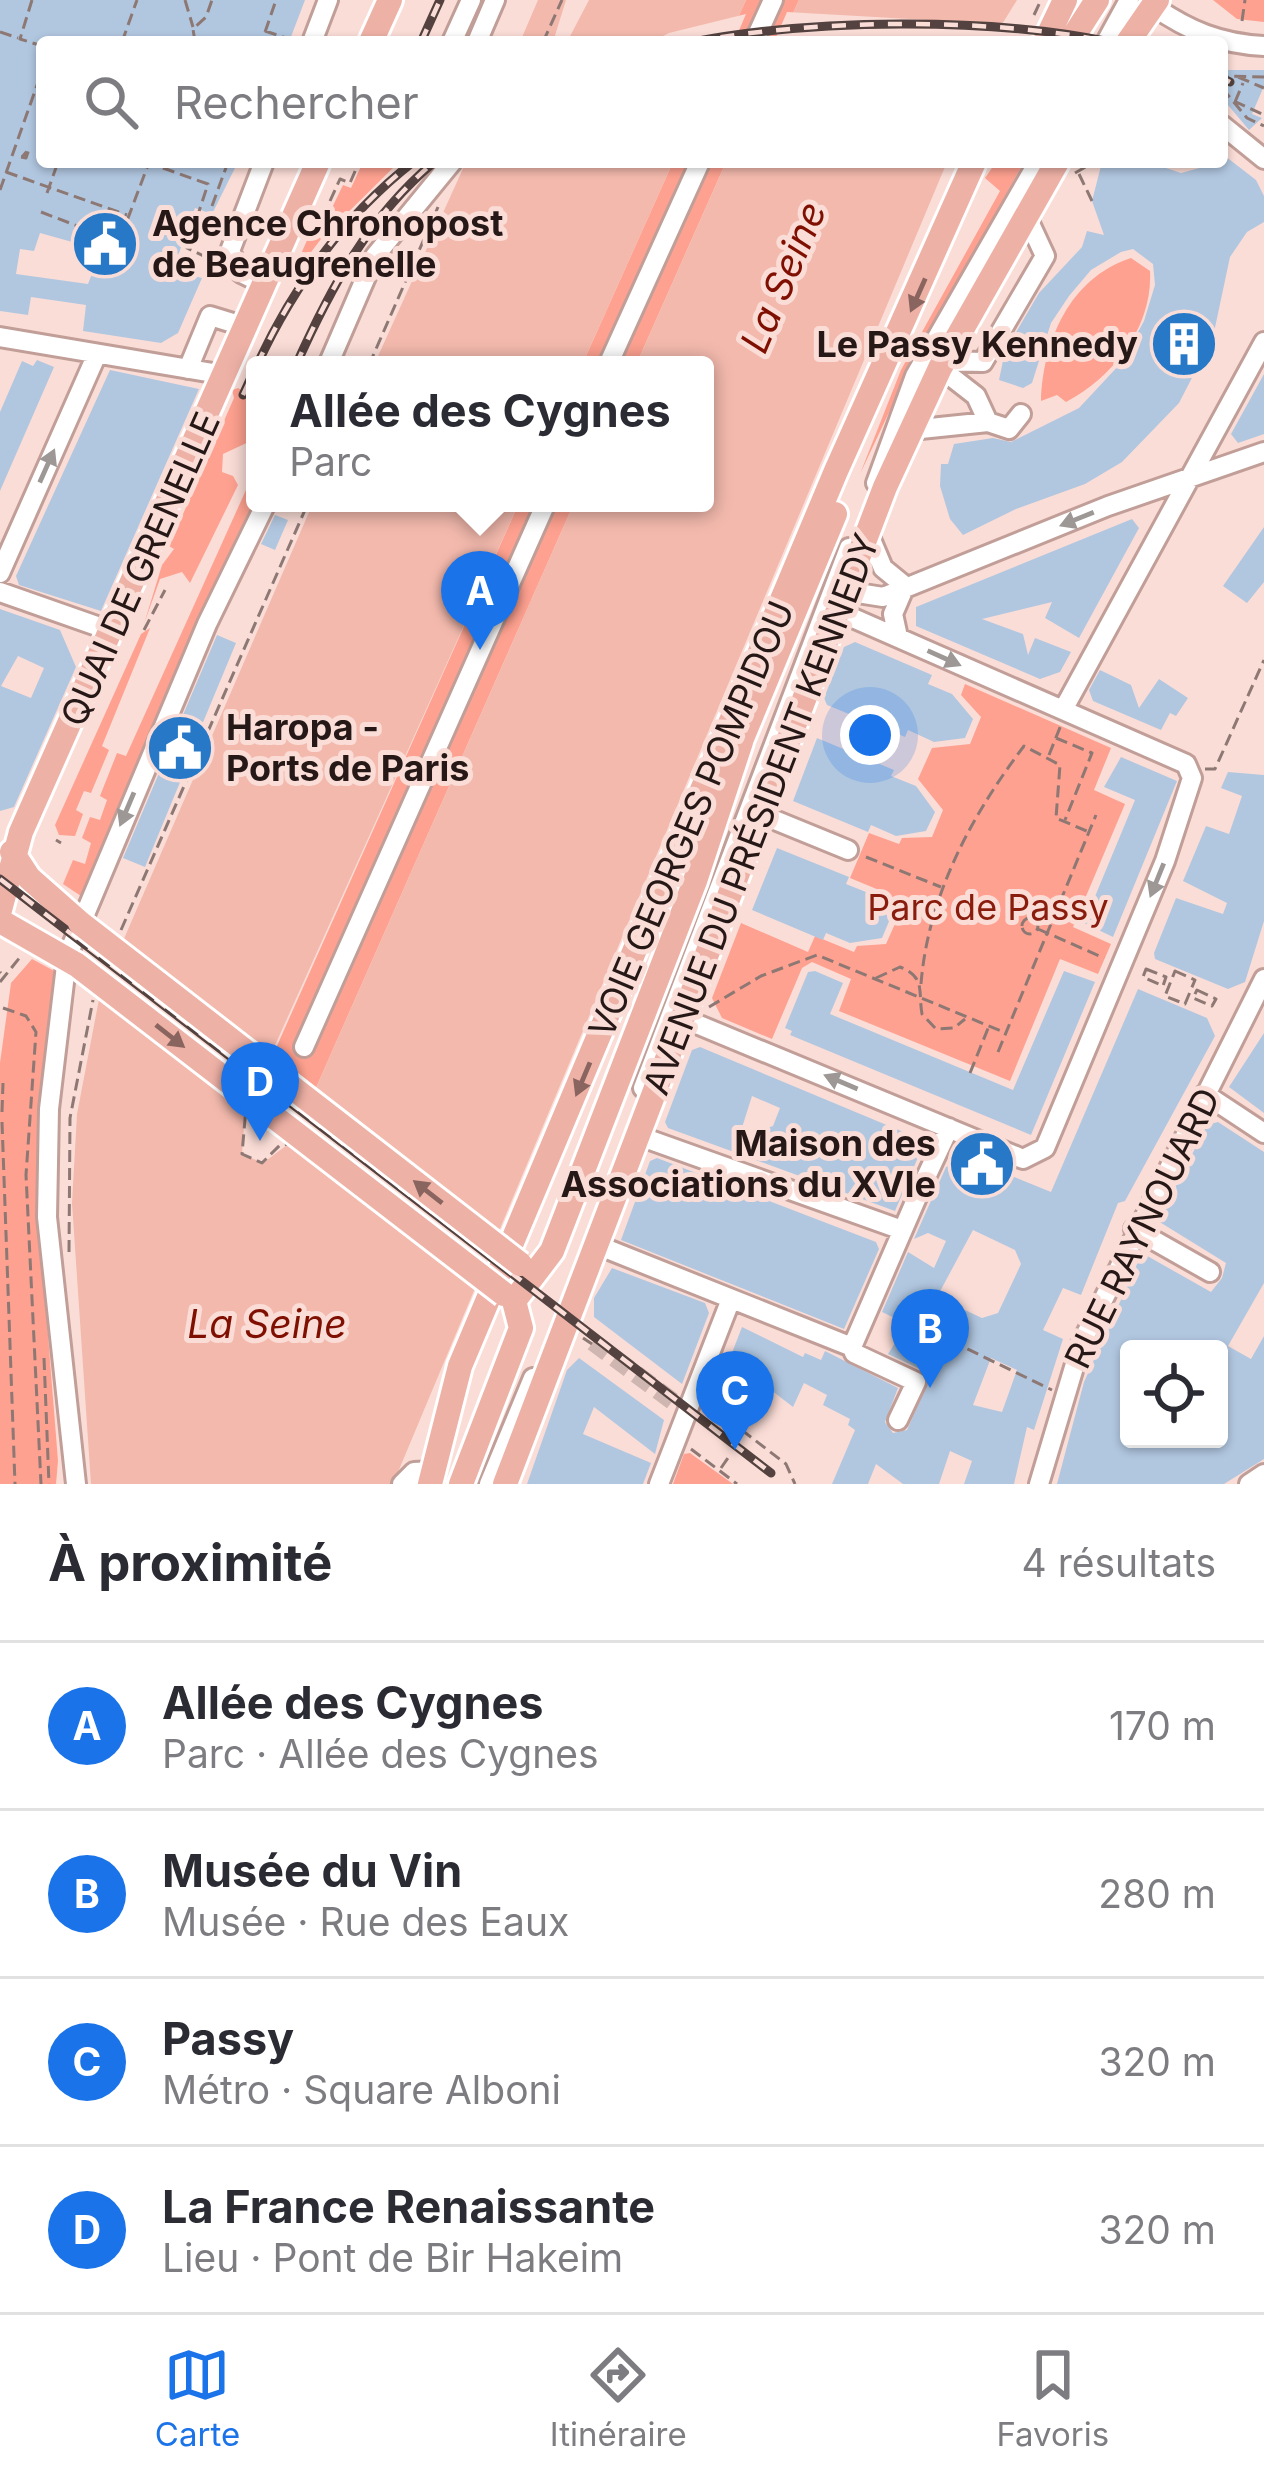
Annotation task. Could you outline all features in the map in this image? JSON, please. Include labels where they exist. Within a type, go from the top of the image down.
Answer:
[{"type":"main road","points":[[374,36],[390,0]]},
{"type":"main road","points":[[1048,36],[1065,0]]},
{"type":"main road","points":[[1074,36],[1097,0]]},
{"type":"main road","points":[[1131,36],[1147,2]]},
{"type":"main road","name":"QUAI DE GRENELLE","points":[[0,910],[7,848],[114,632],[315,168]]},
{"type":"main road","name":"VOIE GEORGES POMPIDOU","points":[[432,1478],[460,1366],[782,598],[972,168]]},
{"type":"main road","points":[[960,199],[980,168]]},
{"type":"main road","name":"AVENUE DU PRÉSIDENT KENNEDY","points":[[505,1484],[639,1136],[676,1017],[760,814],[830,596],[867,530],[942,364],[1026,215],[1067,168]]},
{"type":"main road","points":[[647,927],[741,742],[830,596],[874,392]]},
{"type":"main road","points":[[509,1298],[528,1267],[553,1251],[695,881],[741,742]]},
{"type":"main road","points":[[7,848],[29,878],[80,923],[528,1267]]},
{"type":"main road","points":[[0,921],[72,961],[509,1298],[520,1328],[461,1484]]},
{"type":"main road","points":[[632,1036],[650,1020],[676,1017]]},
{"type":"street","points":[[310,0],[319,23]]},
{"type":"street","points":[[307,36],[319,23],[328,0]]},
{"type":"street","points":[[455,36],[471,0]]},
{"type":"street","points":[[479,36],[494,0]]},
{"type":"street","points":[[757,36],[772,0]]},
{"type":"street","points":[[1112,36],[1147,2],[1183,27],[1206,36]]},
{"type":"street","points":[[1228,44],[1264,46]]},
{"type":"street","points":[[1228,130],[1264,159]]},
{"type":"street","points":[[262,168],[230,251],[242,273],[264,284]]},
{"type":"street","points":[[332,356],[375,256],[447,168]]},
{"type":"street","points":[[612,356],[697,168]]},
{"type":"street","name":"AVENUE DU PRÉSIDENT KENNEDY","points":[[489,1484],[676,1017],[915,376],[1035,168]]},
{"type":"street","points":[[942,364],[983,362],[1045,256],[1026,215]]},
{"type":"street","points":[[188,369],[210,316],[246,327]]},
{"type":"street","points":[[0,338],[225,375]]},
{"type":"street","points":[[1063,710],[1264,342]]},
{"type":"street","points":[[0,573],[97,353]]},
{"type":"street","points":[[942,364],[976,396],[988,422]]},
{"type":"street","points":[[911,430],[988,422],[1009,429],[1022,414]]},
{"type":"street","points":[[830,596],[873,598],[1264,452]]},
{"type":"street","points":[[76,1484],[63,1325],[54,1307],[46,1217],[50,1109],[72,961],[80,923],[207,624],[262,512]]},
{"type":"street","points":[[304,1047],[542,512]]},
{"type":"street","points":[[867,530],[883,568],[905,586]]},
{"type":"street","points":[[898,637],[893,614],[905,586]]},
{"type":"street","points":[[0,592],[114,632]]},
{"type":"street","points":[[676,1017],[1023,1159],[1036,1156],[1046,1148],[1165,861],[1190,789],[1188,767],[898,637],[830,596]]},
{"type":"street","points":[[760,814],[857,853]]},
{"type":"street","name":"RUE RAYNOUARD","points":[[1039,1484],[1062,1395],[1134,1229],[1205,1094],[1258,1012],[1264,979]]},
{"type":"street","points":[[1205,1094],[1264,1133]]},
{"type":"street","points":[[898,1420],[916,1382],[854,1353],[852,1347],[949,1128]]},
{"type":"street","points":[[639,1136],[902,1230]]},
{"type":"street","points":[[1134,1229],[1210,1272]]},
{"type":"street","points":[[597,1245],[852,1347]]},
{"type":"street","points":[[659,1484],[731,1299]]},
{"type":"street","points":[[402,1484],[414,1472],[432,1478]]},
{"type":"street","points":[[1249,1484],[1264,1474]]},
{"type":"path","points":[[20,38],[32,0]]},
{"type":"path","points":[[124,36],[137,0]]},
{"type":"path","points":[[185,0],[194,36]]},
{"type":"path","points":[[193,29],[206,17],[212,0]]},
{"type":"path","points":[[264,36],[276,0]]},
{"type":"path","points":[[546,36],[562,0]]},
{"type":"path","points":[[1242,21],[1245,0]]},
{"type":"path","points":[[266,31],[284,36]]},
{"type":"path","points":[[0,32],[36,44]]},
{"type":"path","points":[[1228,74],[1264,77],[1262,88],[1228,76]]},
{"type":"path","points":[[1234,103],[1246,76]]},
{"type":"path","points":[[0,190],[36,88]]},
{"type":"path","points":[[1228,94],[1264,121]]},
{"type":"path","points":[[1228,96],[1247,118],[1264,121]]},
{"type":"path","points":[[1247,118],[1248,124],[1252,110]]},
{"type":"path","points":[[1247,118],[1264,121]]},
{"type":"path","points":[[48,190],[56,168]]},
{"type":"path","points":[[41,212],[119,242],[145,168]]},
{"type":"path","points":[[171,168],[219,188]]},
{"type":"path","points":[[213,203],[226,168]]},
{"type":"path","points":[[330,200],[340,178],[350,182],[356,168]]},
{"type":"path","points":[[1069,168],[1092,200]]},
{"type":"path","points":[[6,172],[129,216]]},
{"type":"path","points":[[208,184],[187,248],[222,265]]},
{"type":"path","points":[[373,356],[440,202]]},
{"type":"path","points":[[116,941],[304,512]]},
{"type":"path","points":[[145,630],[166,590]]},
{"type":"path","points":[[1188,767],[1215,770],[1264,660]]},
{"type":"path","points":[[1048,757],[1055,741],[1092,753],[1064,821]]},
{"type":"path","points":[[966,1017],[954,1028],[936,1029],[923,1017],[921,985],[928,928],[985,801],[1024,746],[1062,769],[1054,814],[1089,832]]},
{"type":"path","points":[[998,1052],[1096,815]]},
{"type":"path","points":[[857,853],[943,887]]},
{"type":"path","points":[[1006,916],[1023,923],[1035,920],[1038,929]]},
{"type":"path","points":[[1023,923],[1026,933],[1038,929],[1105,958]]},
{"type":"path","points":[[0,982],[8,964],[29,950]]},
{"type":"path","points":[[708,1008],[761,976],[817,955],[1006,1033]]},
{"type":"path","points":[[875,980],[900,967],[921,985]]},
{"type":"path","points":[[1175,971],[1195,980],[1185,1004],[1165,996],[1167,983],[1175,971]]},
{"type":"path","points":[[70,1268],[66,1201],[70,1118],[100,982]]},
{"type":"path","points":[[970,1073],[989,1026]]},
{"type":"path","points":[[2,1112],[4,1083]]},
{"type":"path","points":[[247,1108],[277,1131],[292,1143],[280,1145],[262,1163],[242,1154],[247,1108]]},
{"type":"path","points":[[2,1122],[15,1484]]},
{"type":"path","points":[[901,1327],[918,1325],[1062,1395]]},
{"type":"path","points":[[584,1336],[593,1342]]},
{"type":"path","points":[[713,1408],[786,1464],[795,1484]]},
{"type":"path","points":[[742,1442],[746,1435]]},
{"type":"path","points":[[685,1444],[737,1484]]},
{"type":"path","points":[[720,1470],[730,1455]]},
{"type":"green space","points":[[746,0],[799,0],[783,36],[730,36]]},
{"type":"green space","points":[[1213,0],[1264,0],[1264,22],[1237,19]]},
{"type":"green space","points":[[360,168],[393,168],[321,239],[289,281],[320,211],[329,214],[343,185],[351,188]]},
{"type":"green space","points":[[670,168],[723,168],[640,356],[586,356]]},
{"type":"green space","points":[[992,168],[1021,168],[909,370],[860,474],[901,370],[1000,191],[985,178]]},
{"type":"green space","points":[[1131,258],[1150,271],[1145,312],[1127,348],[1099,379],[1066,402],[1057,395],[1041,401],[1047,357],[1064,315],[1091,280]]},
{"type":"green space","points":[[232,390],[246,393],[246,443],[223,454],[222,472],[233,476],[238,485],[190,583],[182,572],[160,579],[144,624],[162,565],[174,549],[169,546],[234,398]]},
{"type":"green space","points":[[246,490],[246,512],[252,512],[81,896],[63,884],[73,860],[85,864],[91,843],[82,838],[90,817],[100,820],[107,800],[100,796],[117,753],[126,756]]},
{"type":"green space","points":[[515,512],[570,512],[315,1090],[272,1057]]},
{"type":"green space","points":[[150,628],[102,746],[109,750],[91,793],[84,791],[76,810],[83,814],[75,836],[59,835],[55,825],[141,634]]},
{"type":"green space","name":"Parc de Passy","points":[[965,684],[1111,748],[1094,790],[1125,804],[1073,927],[1111,944],[1098,974],[1060,959],[1010,1081],[839,1011],[851,979],[812,962],[802,968],[772,1039],[722,1018],[712,998],[741,923],[808,952],[815,936],[854,952],[857,946],[886,944],[898,917],[877,896],[879,890],[850,878],[869,833],[899,844],[902,838],[932,837],[943,810],[918,779],[932,748],[970,744],[981,717],[961,695]]},
{"type":"green space","points":[[32,959],[58,973],[48,1033],[40,1155],[58,1461],[56,1484],[0,1484],[0,1063],[11,983]]},
{"type":"green space","points":[[690,1453],[733,1484],[673,1484],[684,1454]]},
{"type":"water","points":[[538,0],[746,0],[730,36],[523,36]]},
{"type":"water","points":[[799,0],[1017,0],[995,36],[783,36]]},
{"type":"water","points":[[463,168],[670,168],[586,356],[378,356]]},
{"type":"water","name":"La Seine","points":[[723,168],[944,168],[393,1484],[91,1484],[72,1203],[77,1114],[100,994],[309,512],[515,512],[245,1112],[242,1154],[263,1163],[287,1145],[315,1090],[570,512],[714,512],[714,356],[640,356]]},
{"type":"pier","points":[[566,0],[589,0],[570,36],[555,36]]},
{"type":"pier","points":[[787,12],[998,24],[1015,19],[1004,26],[1000,36],[777,36]]},
{"type":"pier","points":[[746,14],[737,36],[663,36]]},
{"type":"pier","points":[[116,934],[277,1061],[252,1111],[95,991]]},
{"type":"pier","points":[[309,1085],[504,1236],[481,1290],[289,1136]]},
{"type":"building","points":[[0,0],[305,0],[291,36],[36,36],[36,168],[235,168],[212,214],[195,208],[173,270],[202,278],[178,333],[161,343],[83,331],[86,305],[31,297],[28,315],[0,311]],"holes":[[[40,233],[101,250],[88,284],[16,274],[20,249],[34,251]]]},
{"type":"building","points":[[1228,70],[1264,70],[1264,86],[1252,114],[1262,118],[1249,130],[1228,105]]},
{"type":"building","name":"Le Passy Kennedy","points":[[1228,158],[1256,180],[1264,196],[1264,222],[1247,232],[1230,257],[1213,337],[1179,403],[1122,462],[1085,484],[963,535],[950,519],[940,486],[941,464],[948,464],[954,444],[993,438],[1011,442],[1079,408],[1121,363],[1144,321],[1155,285],[1153,264],[1133,249],[1091,270],[1069,296],[1051,323],[1032,383],[1023,388],[999,380],[1005,351],[1039,293],[1082,247],[1087,231],[1104,235],[1092,201],[1100,168],[1166,168],[1181,173],[1228,168]]},
{"type":"building","points":[[37,360],[54,367],[0,491],[0,412],[22,361],[33,366]]},
{"type":"building","points":[[110,370],[199,389],[101,611],[19,585],[16,576]]},
{"type":"building","points":[[1264,374],[1264,434],[1238,443],[1231,434]]},
{"type":"building","points":[[275,515],[288,520],[275,550],[261,544]]},
{"type":"building","points":[[1132,519],[1139,528],[1079,638],[1045,618],[1052,602],[982,619],[1023,634],[1028,655],[1035,638],[1071,652],[1060,672],[1040,679],[916,626],[916,607]]},
{"type":"building","points":[[1264,527],[1264,582],[1247,603],[1223,586]]},
{"type":"building","points":[[0,609],[60,630],[76,667],[14,807],[0,811]],"holes":[[[18,656],[44,668],[31,698],[1,686]]]},
{"type":"building","points":[[217,635],[236,643],[194,744],[174,736]]},
{"type":"building","points":[[855,642],[932,675],[928,684],[952,694],[973,719],[965,738],[934,742],[908,730],[905,737],[827,705],[824,698],[844,647]]},
{"type":"building","points":[[1100,670],[1131,685],[1139,708],[1159,679],[1188,698],[1176,716],[1170,713],[1161,730],[1093,701],[1089,690]]},
{"type":"building","points":[[817,738],[894,770],[891,776],[916,786],[935,812],[926,831],[896,836],[871,825],[868,832],[793,801]]},
{"type":"building","points":[[1121,757],[1177,781],[1113,937],[1084,923],[1135,800],[1104,787]]},
{"type":"building","points":[[162,766],[183,775],[145,867],[123,858]]},
{"type":"building","points":[[1228,772],[1264,775],[1264,921],[1245,982],[1228,989],[1155,959],[1154,953],[1176,898],[1223,914],[1227,903],[1183,881],[1206,826],[1229,834],[1242,796],[1221,788]]},
{"type":"building","points":[[777,848],[849,877],[846,884],[871,894],[890,919],[882,938],[850,943],[826,933],[823,940],[752,910]]},
{"type":"building","points":[[1064,971],[1095,982],[1031,1135],[790,1035],[792,1031],[785,1028],[808,972],[843,983],[830,1014],[1013,1090]]},
{"type":"building","points":[[1138,989],[1207,1018],[1215,1036],[1125,1201],[1118,1203],[1081,1295],[1063,1288],[1043,1330],[1063,1339],[1034,1430],[1027,1427],[1014,1484],[964,1484],[972,1461],[950,1451],[939,1484],[903,1484],[876,1464],[868,1484],[832,1484],[855,1430],[848,1425],[850,1419],[823,1405],[827,1395],[804,1383],[793,1407],[730,1358],[742,1327],[803,1357],[805,1353],[821,1360],[825,1351],[898,1388],[885,1422],[893,1433],[907,1430],[929,1380],[922,1370],[888,1354],[907,1324],[882,1312],[908,1252],[934,1268],[946,1241],[928,1233],[914,1239],[946,1167],[968,1158],[1051,1192]],"holes":[[[973,1230],[1015,1250],[1021,1264],[998,1313],[982,1318],[937,1297]],[[991,1358],[1017,1370],[1002,1412],[973,1405]]]},
{"type":"building","points":[[1264,1033],[1264,1113],[1229,1087]]},
{"type":"building","points":[[700,1047],[925,1141],[895,1211],[668,1128],[665,1122],[692,1050]],"holes":[[[752,1096],[780,1108],[773,1126],[739,1137]]]},
{"type":"building","points":[[1218,1122],[1264,1152],[1264,1283],[1228,1346],[1251,1359],[1264,1336],[1264,1459],[1224,1484],[1057,1484],[1084,1382],[1142,1253],[1211,1292],[1222,1278],[1226,1263],[1158,1221],[1207,1125]]},
{"type":"building","points":[[657,1158],[876,1242],[879,1249],[844,1329],[621,1240],[650,1161]]},
{"type":"building","points":[[612,1268],[705,1303],[709,1313],[682,1384],[594,1317],[594,1298]]},
{"type":"building","points":[[579,1358],[664,1420],[655,1454],[594,1407],[583,1434],[651,1463],[643,1484],[527,1484],[567,1370]]},
{"type":"tunnel","points":[[593,1342],[687,1412]]},
{"type":"railway","points":[[424,36],[440,0]]},
{"type":"railway","points":[[728,36],[902,24],[1075,36]]},
{"type":"railway","points":[[262,356],[323,254],[364,206],[406,168]]},
{"type":"railway","points":[[300,356],[353,255],[390,206],[428,168]]},
{"type":"railway","points":[[243,395],[246,388]]},
{"type":"railway","points":[[0,879],[771,1473]]},
{"type":"place","name":"Agence Chronopost de Beaugrenelle","points":[[105,244]]},
{"type":"place","name":"Le Passy Kennedy","points":[[1184,344]]},
{"type":"place","name":"Allée des Cygnes","points":[[480,650]]},
{"type":"place","name":"Haropa - Ports de Paris","points":[[180,748]]},
{"type":"place","name":"La France Renaissante","points":[[260,1141]]},
{"type":"place","name":"Maison des Associations du XVIe","points":[[982,1164]]},
{"type":"place","name":"Musée du Vin","points":[[930,1388]]},
{"type":"place","name":"Passy","points":[[735,1450]]}]
